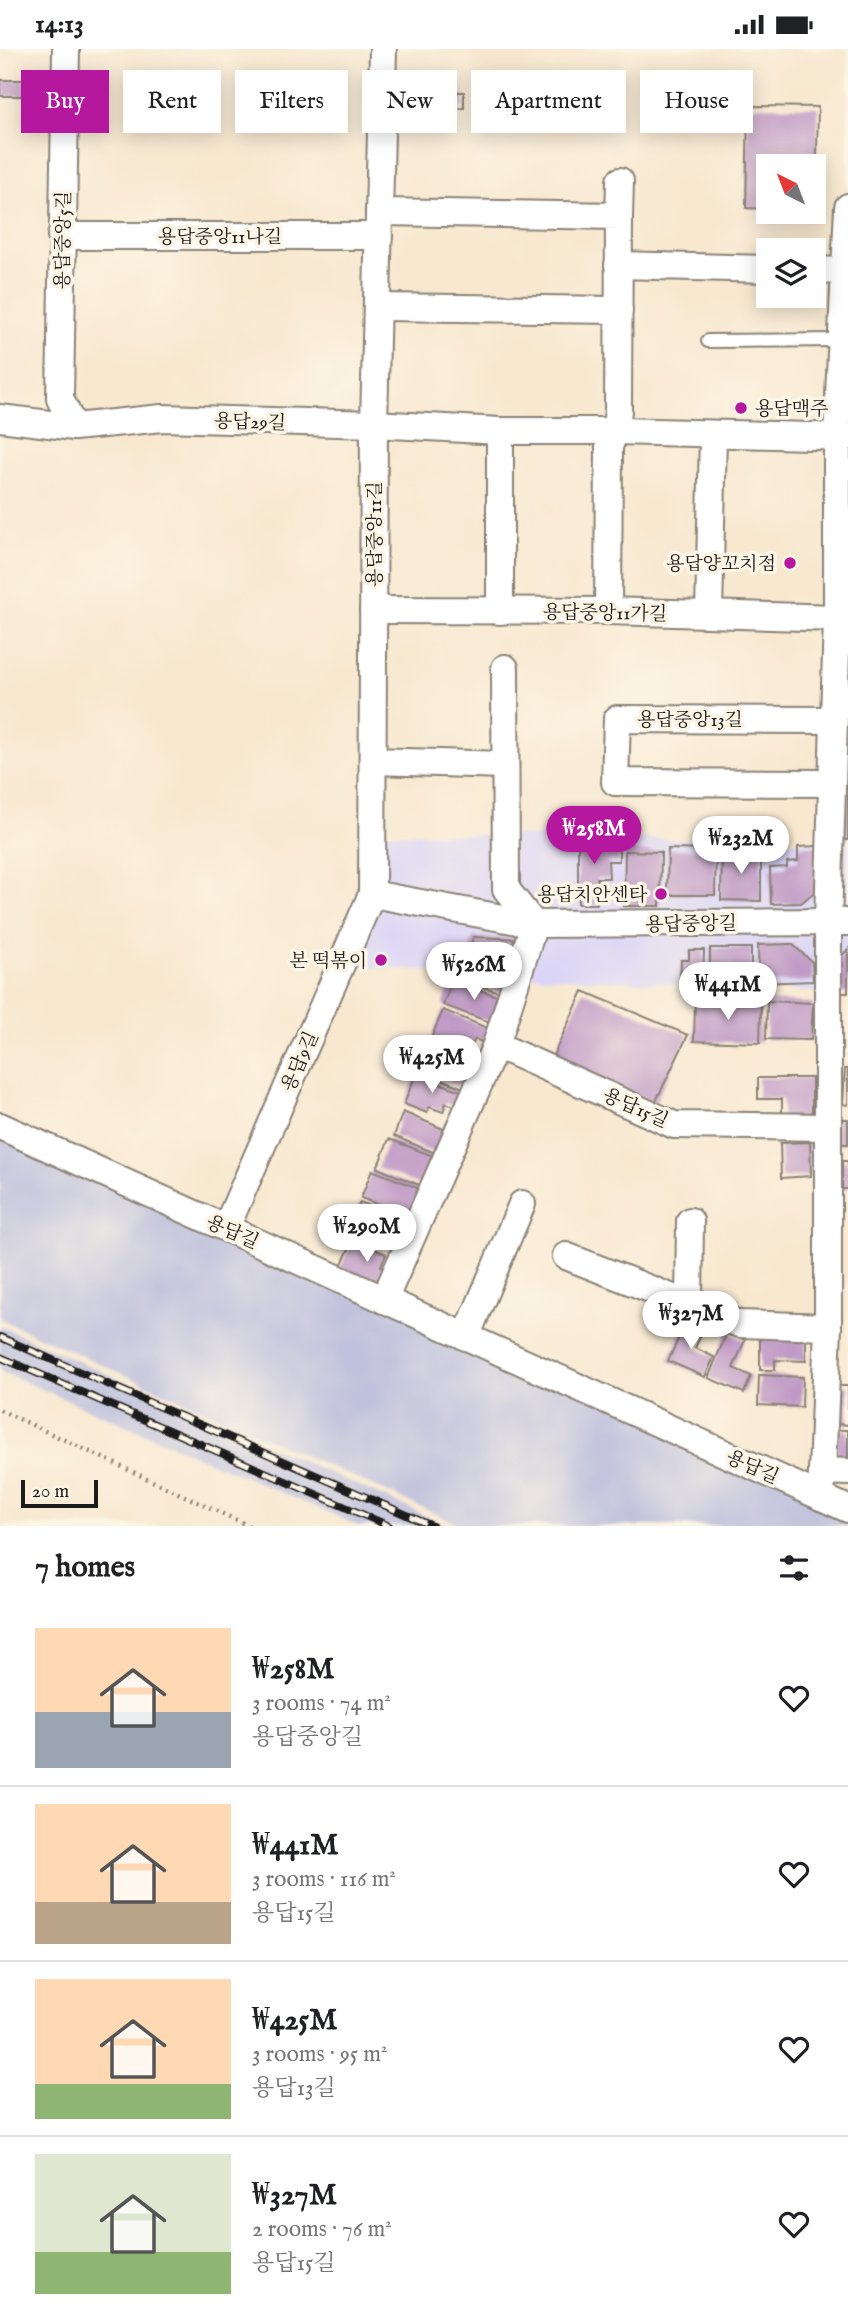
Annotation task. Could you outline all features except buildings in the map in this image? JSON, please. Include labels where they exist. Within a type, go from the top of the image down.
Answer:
[{"type":"street","name":"용답중앙5길","points":[[66,49],[60,399],[74,427]]},
{"type":"street","name":"용답중앙11길","points":[[372,894],[374,424],[383,49]]},
{"type":"street","points":[[608,611],[608,447],[615,431],[618,411],[620,181]]},
{"type":"street","points":[[830,1480],[838,1376],[828,1327],[838,1283],[827,1127],[838,922],[832,783],[842,437],[841,340],[848,207]]},
{"type":"street","points":[[379,224],[619,216]]},
{"type":"street","name":"용답중앙11나길","points":[[61,236],[379,224]]},
{"type":"street","points":[[826,265],[846,257]]},
{"type":"street","points":[[618,265],[756,269]]},
{"type":"street","points":[[377,307],[618,310]]},
{"type":"street","name":"용답29길","points":[[0,418],[74,427],[162,418],[374,424],[500,431],[842,437]]},
{"type":"street","points":[[500,431],[500,611]]},
{"type":"street","points":[[709,614],[713,434]]},
{"type":"street","name":"용답중앙11가길","points":[[373,610],[608,611],[837,618]]},
{"type":"street","points":[[384,1300],[496,1045],[534,924],[506,889],[505,667]]},
{"type":"street","name":"용답중앙13길","points":[[832,783],[615,782],[617,719],[834,720]]},
{"type":"street","points":[[373,761],[505,765]]},
{"type":"street","name":"용답중앙길","points":[[372,894],[534,924],[838,922]]},
{"type":"street","name":"용답9길","points":[[226,1228],[372,894]]},
{"type":"street","name":"용답15길","points":[[496,1045],[674,1125],[827,1127]]},
{"type":"street","name":"용답길","points":[[0,1126],[466,1337],[830,1480],[848,1509]]},
{"type":"street","points":[[466,1337],[522,1204]]},
{"type":"street","points":[[689,1304],[690,1221]]},
{"type":"street","points":[[566,1256],[739,1324],[828,1327]]},
{"type":"lane","points":[[708,341],[841,340]]},
{"type":"path","points":[[0,1410],[249,1526]]},
{"type":"shaded area","points":[[386,833],[848,843],[848,994],[353,966]]},
{"type":"shaded area","points":[[0,1130],[848,1506],[848,1526],[463,1526],[0,1319]]},
{"type":"shaded area","points":[[0,1326],[449,1526],[359,1526],[0,1371]]},
{"type":"railway","points":[[0,1337],[432,1526]]},
{"type":"railway","points":[[0,1357],[389,1526]]},
{"type":"place","name":"용답맥주","points":[[741,408]]},
{"type":"place","name":"용답양꼬치점","points":[[790,563]]},
{"type":"place","name":"용답치안센타","points":[[661,894]]},
{"type":"place","name":"본 떡볶이","points":[[381,960]]}]
